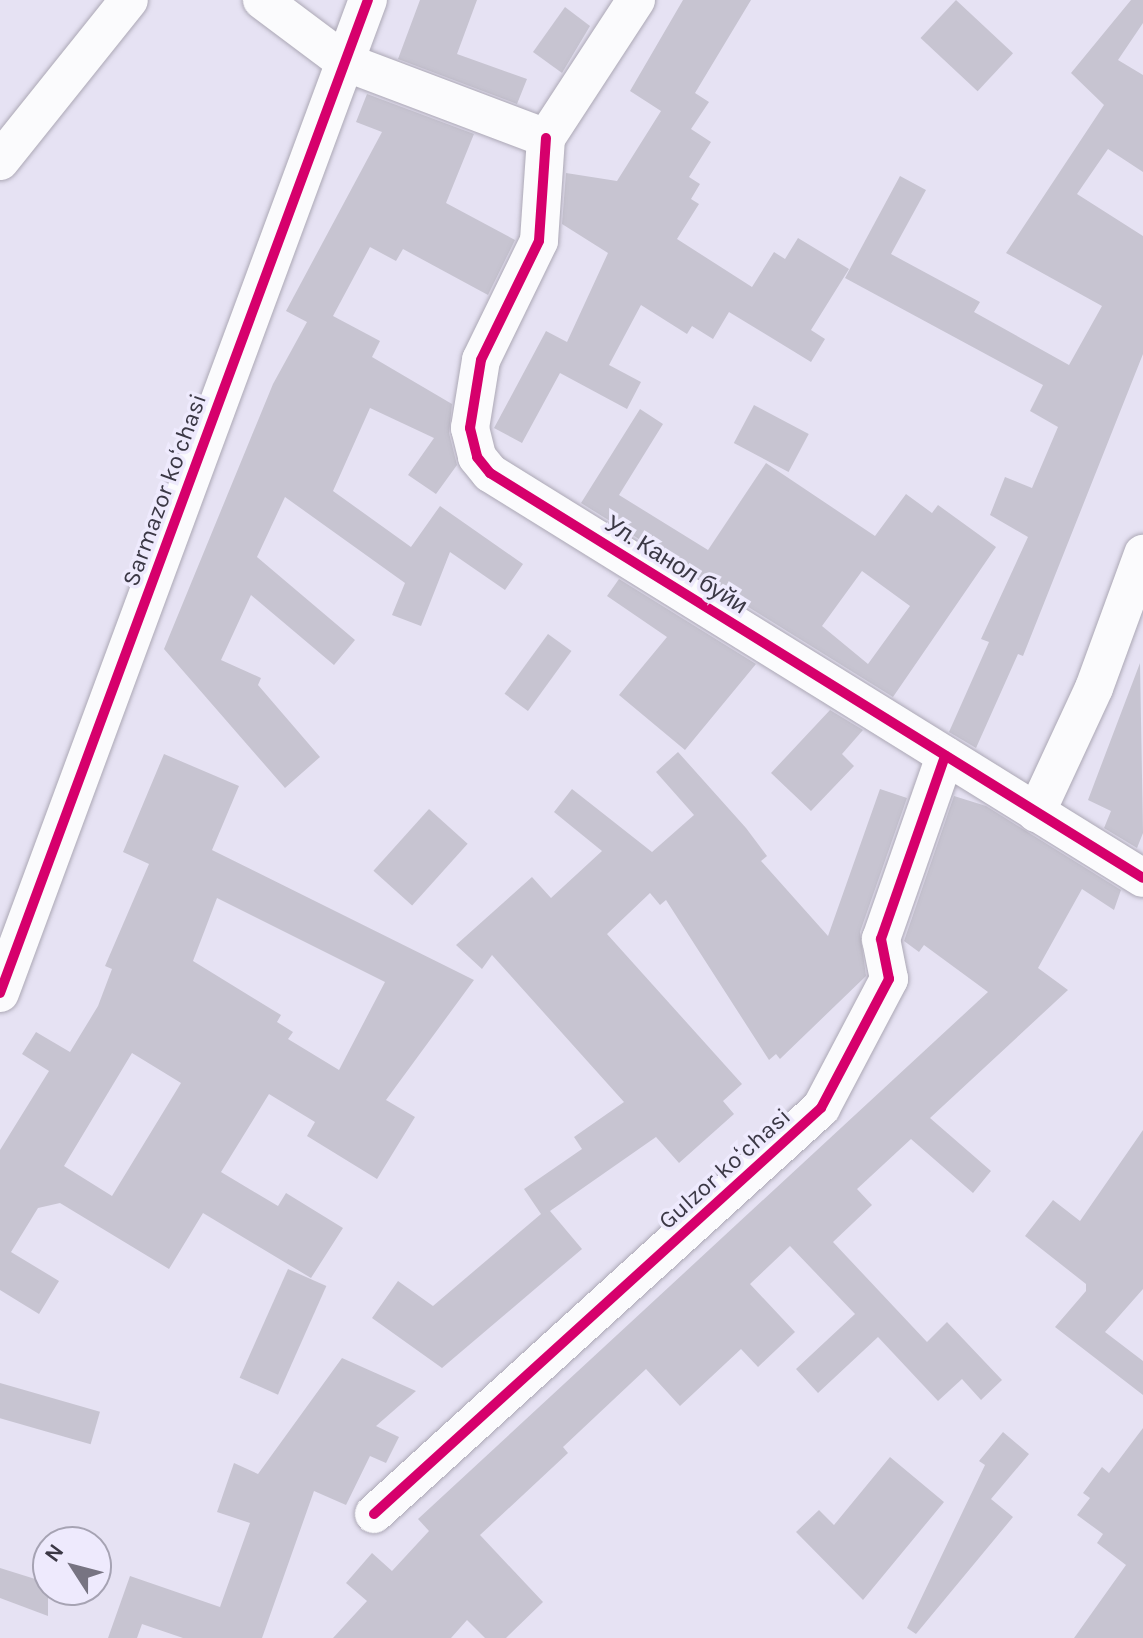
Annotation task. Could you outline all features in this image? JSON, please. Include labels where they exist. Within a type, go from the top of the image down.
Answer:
[{"type":"street","points":[[0,161],[129,0]]},
{"type":"street","points":[[262,0],[345,62],[546,138],[636,0]]},
{"type":"street","name":"Sarmazor koʻchasi","points":[[0,993],[368,0]]},
{"type":"street","name":"Ул. Канол буйи","points":[[546,138],[539,241],[481,360],[470,428],[477,457],[490,473],[1143,878]]},
{"type":"street","points":[[1036,813],[1094,688],[1143,554]]},
{"type":"street","name":"Gulzor koʻchasi","points":[[374,1514],[821,1108],[889,979],[881,939],[945,756]]},
{"type":"building","points":[[420,0],[477,0],[457,54],[527,79],[517,104],[398,59]]},
{"type":"building","points":[[683,0],[751,0],[695,93],[709,102],[691,129],[711,142],[689,177],[700,184],[691,199],[699,204],[677,239],[752,287],[774,252],[785,259],[798,238],[849,269],[811,330],[825,339],[811,362],[729,312],[713,339],[692,326],[687,334],[641,305],[609,365],[641,382],[627,409],[560,373],[522,443],[494,428],[546,331],[567,342],[608,253],[562,224],[566,173],[617,181],[661,111],[630,91]]},
{"type":"building","points":[[956,0],[1013,53],[978,91],[921,38]]},
{"type":"building","points":[[1131,0],[1143,0],[1143,23],[1118,60],[1143,75],[1143,172],[1108,149],[1077,194],[1143,236],[1143,354],[1023,656],[1018,654],[976,748],[949,732],[989,642],[981,639],[1028,537],[990,515],[1005,477],[1032,488],[1058,427],[1030,411],[1043,385],[845,278],[900,176],[926,190],[891,254],[980,302],[974,312],[1069,365],[1102,306],[1006,253],[1104,105],[1071,73]]},
{"type":"building","points":[[565,7],[590,26],[562,73],[533,52]]},
{"type":"building","points":[[367,94],[474,134],[446,203],[515,240],[488,295],[403,249],[396,261],[370,247],[333,316],[380,341],[372,357],[452,404],[449,433],[457,465],[436,494],[408,475],[434,438],[370,408],[333,491],[411,547],[440,506],[523,564],[505,590],[450,552],[421,626],[392,615],[405,583],[285,497],[257,557],[355,640],[334,665],[251,595],[221,660],[261,678],[258,685],[320,757],[285,788],[164,649],[273,384],[307,322],[286,311],[382,132],[356,122]]},
{"type":"building","points":[[754,405],[809,434],[789,472],[734,443]]},
{"type":"building","points":[[640,409],[663,424],[619,495],[708,550],[766,463],[875,536],[906,494],[932,513],[938,505],[996,547],[893,697],[581,503]],"holes":[[[862,571],[910,606],[868,664],[822,626]]]},
{"type":"building","points":[[619,579],[756,664],[685,750],[619,695],[667,637],[607,596]]},
{"type":"building","points":[[548,634],[571,651],[528,711],[505,694]]},
{"type":"building","points":[[1140,663],[1143,833],[1137,848],[1104,828],[1111,811],[1088,800]]},
{"type":"building","points":[[830,710],[863,730],[842,754],[854,766],[811,811],[771,773]]},
{"type":"building","points":[[678,752],[746,828],[767,856],[761,861],[828,936],[880,789],[907,798],[860,932],[866,976],[780,1059],[776,1054],[769,1060],[666,900],[660,905],[650,893],[607,934],[742,1084],[723,1101],[734,1114],[679,1163],[656,1137],[550,1211],[582,1249],[442,1368],[372,1318],[398,1281],[433,1306],[541,1214],[524,1189],[582,1149],[574,1137],[624,1102],[492,955],[482,969],[456,945],[532,877],[551,898],[602,851],[554,812],[572,789],[652,852],[694,815],[656,772]]},
{"type":"building","points":[[164,754],[239,786],[212,850],[474,980],[386,1100],[415,1117],[377,1179],[307,1136],[315,1122],[269,1094],[221,1172],[278,1206],[286,1193],[343,1228],[311,1278],[203,1213],[169,1269],[60,1203],[38,1208],[11,1252],[59,1281],[39,1314],[0,1290],[0,1150],[49,1071],[22,1054],[36,1032],[70,1052],[98,1006],[112,969],[105,966],[149,864],[123,852]],"holes":[[[217,898],[385,982],[339,1070],[288,1039],[293,1032],[277,1022],[281,1015],[193,961]],[[132,1053],[181,1083],[112,1196],[64,1166]]]},
{"type":"building","points":[[954,796],[986,806],[1121,890],[1114,910],[1082,889],[1038,968],[1068,990],[930,1118],[991,1171],[973,1193],[911,1139],[857,1189],[872,1205],[833,1242],[927,1342],[947,1322],[1002,1380],[981,1400],[962,1379],[938,1401],[878,1337],[818,1393],[796,1369],[855,1314],[790,1246],[750,1284],[795,1332],[758,1367],[741,1349],[680,1406],[646,1369],[563,1447],[568,1453],[480,1535],[543,1602],[506,1638],[485,1638],[467,1620],[451,1638],[333,1638],[367,1601],[346,1583],[372,1553],[392,1571],[429,1531],[418,1519],[988,992],[924,945],[919,952],[904,941]]},
{"type":"building","points":[[429,809],[468,844],[412,905],[373,871]]},
{"type":"building","points":[[1143,1130],[1143,1289],[1105,1332],[1143,1361],[1143,1395],[1055,1327],[1086,1291],[1086,1284],[1025,1236],[1053,1200],[1080,1221]]},
{"type":"building","points":[[288,1269],[326,1286],[278,1395],[240,1378]]},
{"type":"building","points":[[342,1358],[416,1391],[376,1426],[399,1437],[386,1463],[370,1456],[346,1505],[314,1491],[262,1638],[183,1638],[142,1624],[137,1638],[108,1638],[130,1576],[220,1607],[250,1523],[217,1512],[234,1463],[258,1474]]},
{"type":"building","points":[[0,1383],[100,1412],[91,1444],[0,1418]]},
{"type":"building","points":[[1143,1428],[1143,1638],[1074,1638],[1126,1565],[1097,1543],[1103,1534],[1077,1515],[1090,1498],[1083,1493],[1102,1467],[1109,1473]]},
{"type":"building","points":[[1003,1432],[1029,1454],[991,1499],[1013,1517],[916,1634],[907,1628],[985,1465],[979,1461]]},
{"type":"building","points":[[890,1457],[944,1502],[863,1600],[796,1532],[819,1510],[834,1525]]},
{"type":"building","points":[[0,1568],[32,1578],[32,1606],[48,1606],[48,1616],[0,1598]]},
{"type":"cycle path","points":[[0,993],[368,0]]},
{"type":"cycle path","points":[[546,138],[539,241],[481,360],[470,428],[477,457],[490,473],[1143,878]]},
{"type":"cycle path","points":[[374,1514],[821,1108],[889,979],[881,939],[945,756]]}]
